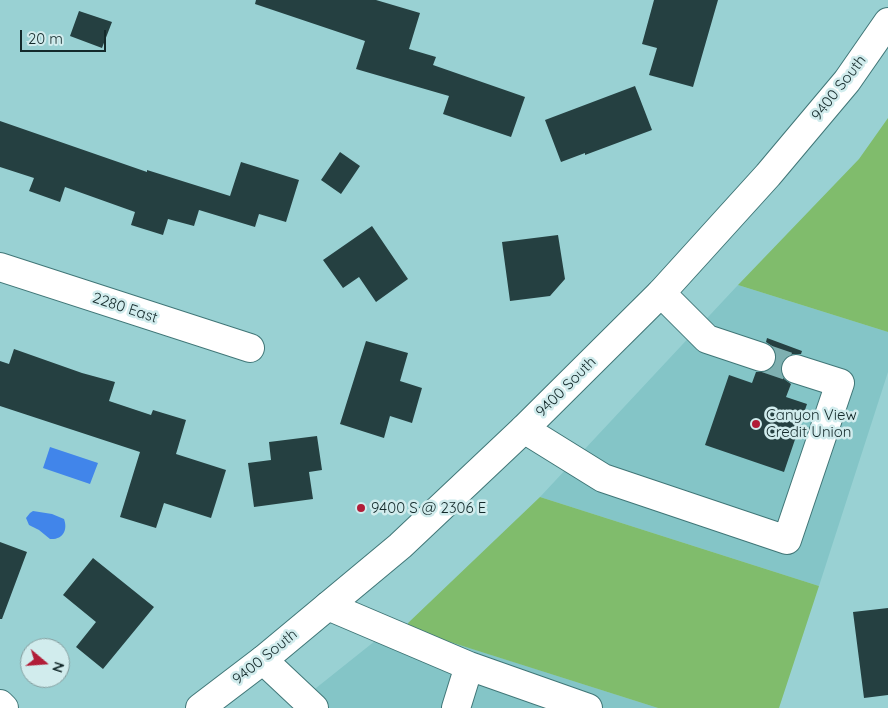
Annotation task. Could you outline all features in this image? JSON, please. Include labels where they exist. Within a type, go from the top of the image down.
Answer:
[{"type":"main road","name":"9400 South","points":[[200,708],[263,660],[400,546],[524,429],[660,293],[774,168],[847,81],[888,22]]},
{"type":"main road","name":"2280 East","points":[[0,267],[250,348]]},
{"type":"main road","points":[[660,293],[707,339],[761,357]]},
{"type":"main road","points":[[524,429],[603,478],[787,540],[840,383],[796,369]]},
{"type":"main road","points":[[328,606],[469,666],[588,708]]},
{"type":"main road","points":[[263,660],[314,708]]},
{"type":"main road","points":[[456,708],[469,666]]},
{"type":"main road","points":[[0,704],[4,708]]},
{"type":"shaded area","points":[[738,285],[888,332],[888,372],[819,586],[540,497]]},
{"type":"shaded area","points":[[408,623],[410,629],[658,708],[291,708],[375,641]]},
{"type":"green space","points":[[888,118],[888,332],[738,285],[859,159]]},
{"type":"green space","points":[[540,497],[819,586],[779,708],[658,708],[409,629],[408,623]]},
{"type":"water","points":[[50,447],[98,463],[90,484],[43,468]]},
{"type":"water","points":[[33,511],[52,514],[64,519],[65,530],[63,534],[58,538],[50,539],[29,525],[26,518]]},
{"type":"building","points":[[256,0],[376,0],[420,13],[409,49],[436,57],[433,65],[525,97],[511,137],[443,114],[449,96],[356,69],[365,41],[255,4]]},
{"type":"building","points":[[654,0],[718,0],[693,87],[649,75],[657,48],[642,44]]},
{"type":"building","points":[[79,11],[112,22],[102,48],[70,36]]},
{"type":"building","points":[[635,86],[652,130],[561,162],[545,120]]},
{"type":"building","points":[[0,121],[147,172],[147,170],[230,196],[241,162],[299,180],[286,222],[259,214],[255,227],[199,210],[194,226],[168,219],[163,235],[131,225],[135,212],[65,187],[60,202],[29,191],[34,178],[0,167]]},
{"type":"building","points":[[340,152],[360,166],[341,194],[321,180]]},
{"type":"building","points":[[372,226],[408,279],[376,302],[359,277],[343,288],[323,260]]},
{"type":"building","points":[[558,235],[565,279],[550,296],[510,301],[502,242]]},
{"type":"building","name":"Canyon View Credit Union","points":[[767,338],[802,351],[801,354],[793,354],[786,357],[781,365],[781,373],[784,379],[791,384],[786,397],[807,404],[784,472],[705,445],[729,375],[752,383],[756,372],[765,372],[772,368],[776,362],[776,353],[772,346],[766,342]]},
{"type":"building","points":[[366,341],[408,353],[400,381],[422,388],[412,423],[390,416],[384,438],[340,424]]},
{"type":"building","points":[[14,349],[82,373],[115,382],[109,401],[151,415],[153,410],[186,420],[176,454],[226,470],[211,518],[164,503],[156,528],[120,517],[140,452],[0,406],[0,361],[9,364]]},
{"type":"building","points":[[317,436],[322,470],[309,472],[313,499],[254,507],[248,463],[271,460],[269,442]]},
{"type":"building","points":[[0,542],[27,552],[2,619],[0,619]]},
{"type":"building","points":[[93,558],[154,607],[103,669],[76,647],[96,622],[63,595]]},
{"type":"building","points":[[888,608],[888,695],[864,698],[853,612]]},
{"type":"tunnel","points":[[761,357],[796,369]]},
{"type":"place","name":"Canyon View Credit Union","points":[[756,424]]},
{"type":"place","name":"9400 S @ 2306 E","points":[[361,508]]}]
